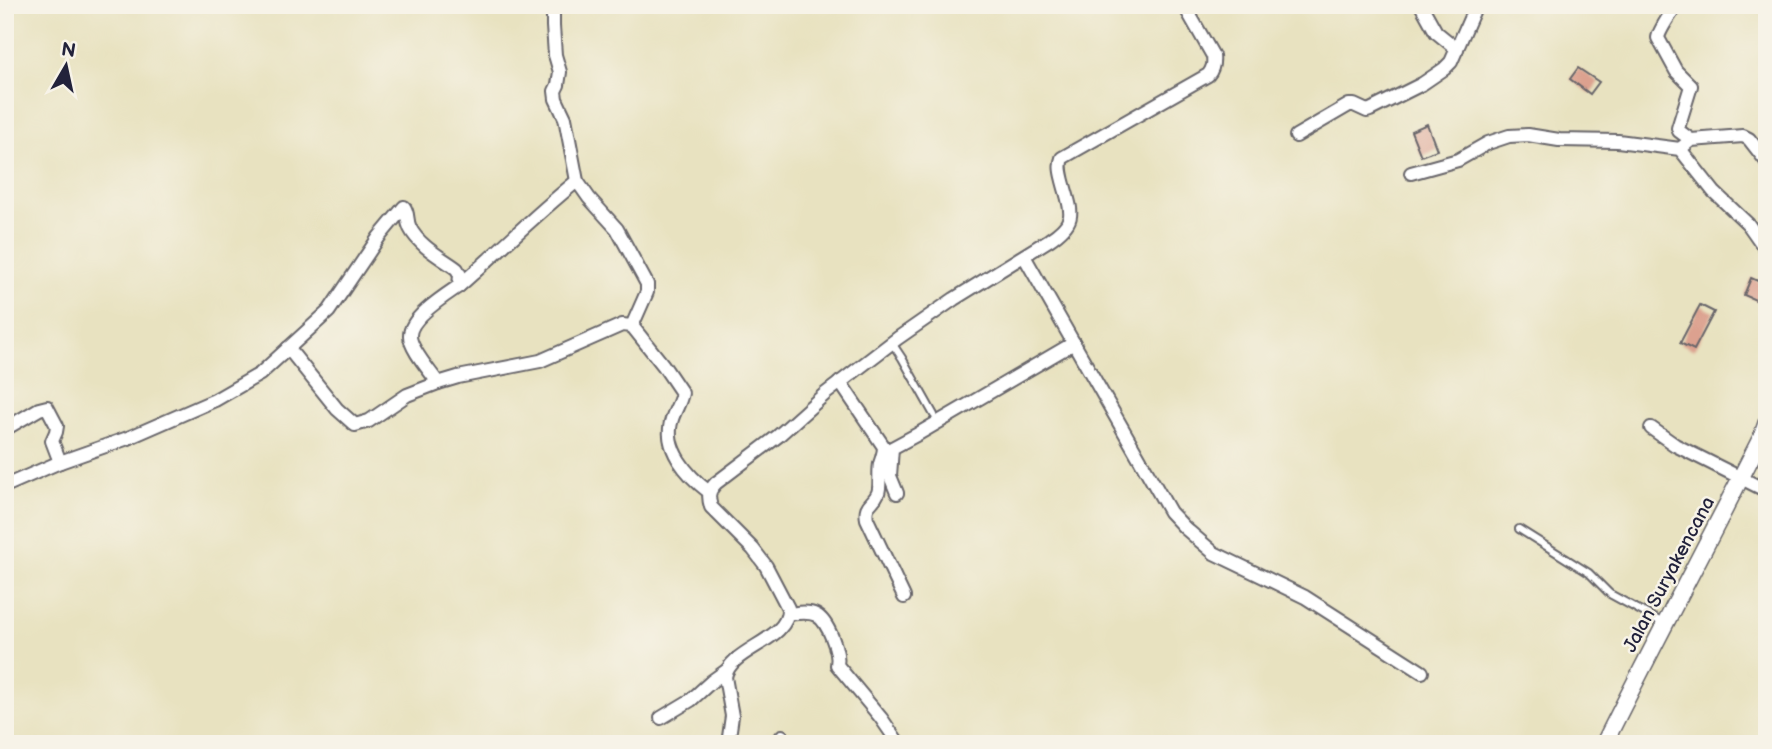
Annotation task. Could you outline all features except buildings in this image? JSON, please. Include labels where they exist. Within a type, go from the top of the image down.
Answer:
[{"type":"street","points":[[554,5],[552,26],[560,72],[555,99],[565,118],[578,181],[589,198],[617,229],[647,284],[647,292],[632,326]]},
{"type":"street","points":[[661,718],[691,700],[735,661],[777,631],[789,614],[786,601],[766,566],[711,507],[709,492],[716,483],[778,436],[840,382],[894,346],[954,299],[1060,233],[1069,224],[1070,211],[1060,165],[1062,158],[1169,99],[1212,70],[1213,56],[1184,5]]},
{"type":"street","points":[[1421,5],[1436,32],[1457,49]]},
{"type":"street","points":[[1296,136],[1345,106],[1354,105],[1367,111],[1422,84],[1444,69],[1451,62],[1476,5]]},
{"type":"street","points":[[1676,5],[1658,38],[1676,71],[1691,86],[1678,128],[1691,140]]},
{"type":"street","points":[[1411,173],[1458,160],[1509,136],[1618,141],[1680,149],[1714,192],[1748,224],[1767,251]]},
{"type":"street","points":[[1680,149],[1691,140],[1742,136],[1749,139],[1767,162]]},
{"type":"street","points":[[438,383],[412,345],[411,328],[430,306],[459,286],[539,212],[578,181]]},
{"type":"street","points":[[5,486],[60,461],[128,438],[215,400],[260,374],[329,311],[379,237],[404,207],[408,213],[408,225],[419,240],[457,269],[460,275],[459,286]]},
{"type":"street","points":[[1024,256],[1170,512],[1185,528],[1214,553],[1305,597],[1422,672]]},
{"type":"street","points":[[288,348],[329,400],[355,425],[369,421],[407,395],[438,383],[540,361],[622,326],[632,326]]},
{"type":"street","points":[[632,326],[682,393],[669,435],[678,459],[696,482],[709,492]]},
{"type":"street","points":[[897,493],[890,476],[892,448],[1074,343]]},
{"type":"street","points":[[840,382],[884,447],[878,494],[866,513],[904,597]]},
{"type":"street","points":[[5,429],[47,407],[57,426],[52,441],[60,461]]},
{"type":"street","points":[[1651,428],[1675,445],[1767,491]]},
{"type":"street","name":"Jalan Suryakencana","points":[[1604,744],[1765,433]]},
{"type":"street","points":[[789,614],[811,613],[823,620],[839,657],[837,665],[899,744]]},
{"type":"street","points":[[726,671],[732,716],[728,744]]},
{"type":"lane","points":[[894,346],[934,415]]},
{"type":"lane","points":[[1519,529],[1589,573],[1610,594],[1665,624]]}]
